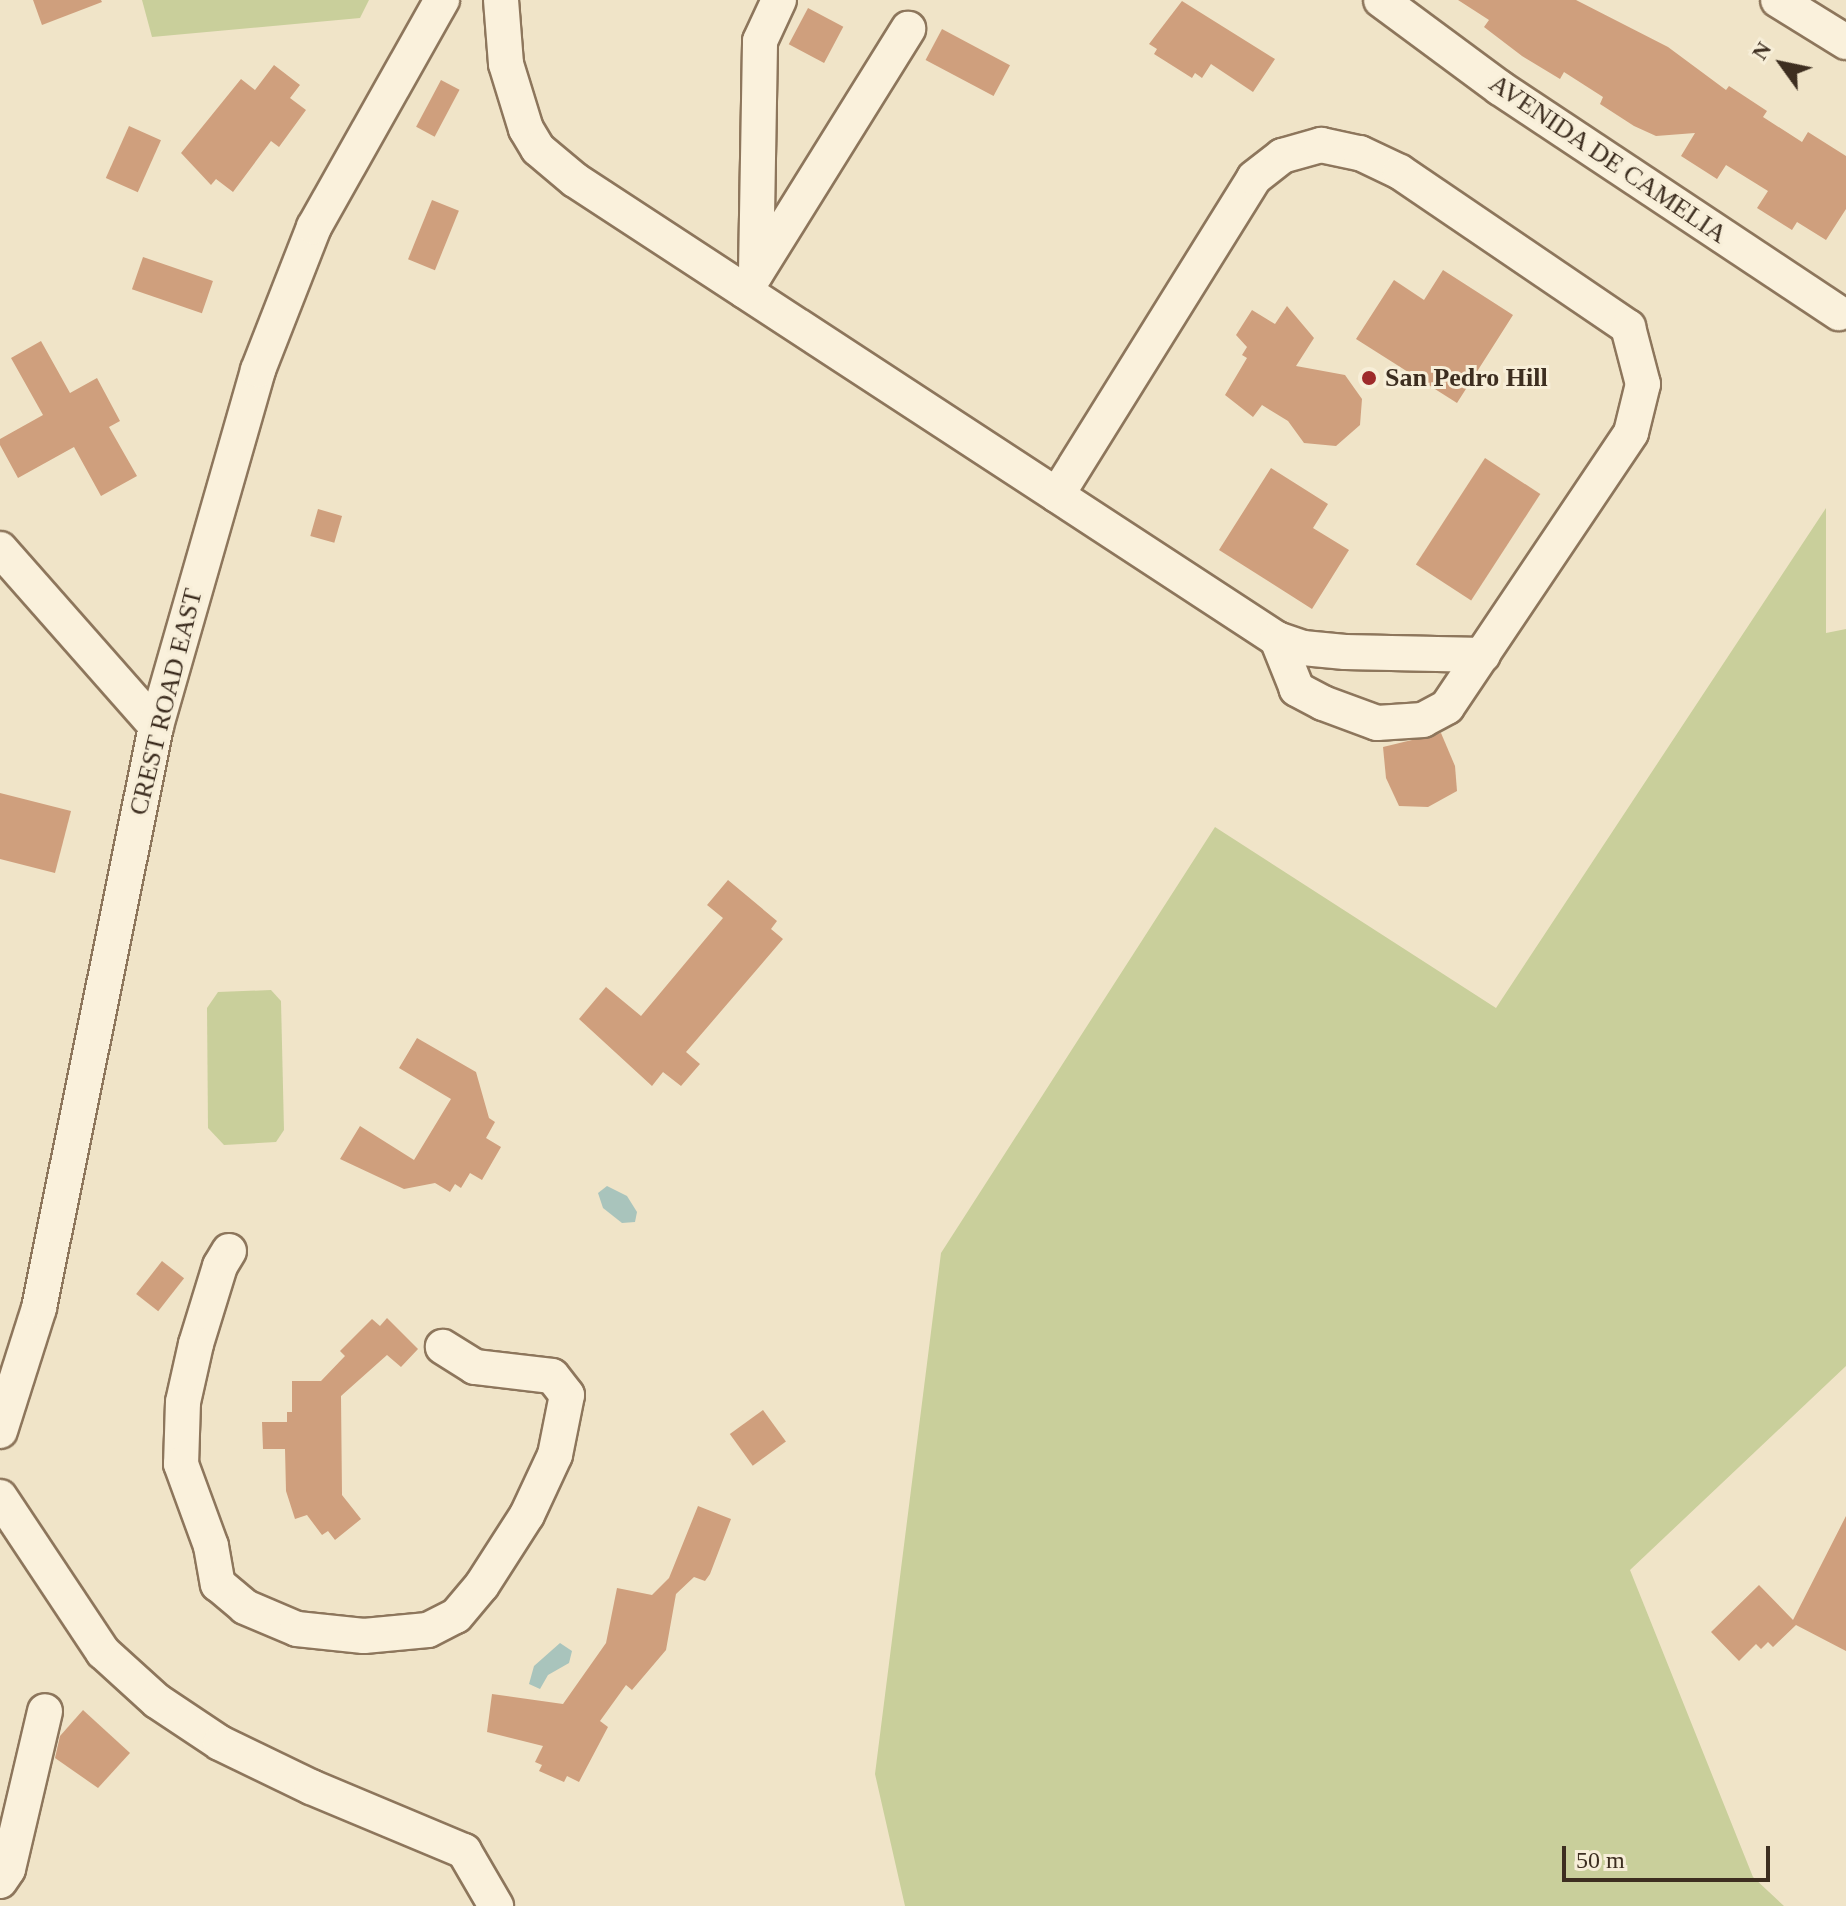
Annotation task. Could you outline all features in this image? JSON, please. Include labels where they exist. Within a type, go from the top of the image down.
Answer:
[{"type":"street","points":[[501,0],[506,64],[517,107],[538,149],[575,180],[750,282],[1057,495],[1277,639],[1303,648],[1345,652],[1483,655]]},
{"type":"street","points":[[750,282],[760,41],[779,0]]},
{"type":"street","name":"AVENIDA DE CAMELIA","points":[[1381,0],[1500,88],[1844,316]]},
{"type":"street","points":[[1778,0],[1846,42]]},
{"type":"street","name":"CREST ROAD EAST","points":[[0,1431],[39,1308],[156,726],[258,370],[308,241],[439,5]]},
{"type":"street","points":[[750,282],[908,29]]},
{"type":"street","points":[[1057,495],[1254,178],[1282,156],[1321,145],[1360,153],[1400,172],[1628,327],[1639,358],[1641,406],[1631,433],[1447,707],[1423,720],[1377,723],[1297,689],[1277,639]]},
{"type":"street","points":[[0,549],[156,726]]},
{"type":"street","points":[[229,1251],[220,1266],[196,1344],[183,1402],[181,1464],[211,1546],[218,1584],[245,1607],[297,1629],[364,1636],[428,1630],[456,1616],[482,1585],[527,1515],[555,1455],[567,1395],[552,1376],[475,1367],[443,1347]]},
{"type":"street","points":[[0,1497],[103,1652],[157,1701],[220,1743],[298,1781],[464,1851],[496,1906]]},
{"type":"street","points":[[0,1881],[8,1869],[45,1711]]},
{"type":"green space","points":[[142,0],[369,0],[360,18],[152,37]]},
{"type":"green space","points":[[1826,508],[1826,633],[1846,629],[1846,1366],[1630,1570],[1753,1877],[1784,1906],[905,1906],[875,1774],[941,1253],[1215,827],[1496,1008]]},
{"type":"green space","points":[[271,990],[281,1001],[284,1130],[276,1142],[224,1145],[208,1128],[207,1008],[218,992]]},
{"type":"water","points":[[607,1186],[627,1196],[637,1212],[635,1222],[622,1223],[603,1208],[598,1193]]},
{"type":"water","points":[[560,1643],[572,1651],[569,1663],[548,1675],[540,1689],[529,1684],[534,1666]]},
{"type":"building","points":[[33,0],[101,0],[102,2],[42,25]]},
{"type":"building","points":[[1458,0],[1576,0],[1668,47],[1726,90],[1729,86],[1767,111],[1763,117],[1802,142],[1808,132],[1846,156],[1846,209],[1826,240],[1797,222],[1792,230],[1757,208],[1768,191],[1726,165],[1717,179],[1681,156],[1695,133],[1656,136],[1634,126],[1600,104],[1603,97],[1564,72],[1560,79],[1522,56],[1484,27],[1489,20]]},
{"type":"building","points":[[1182,1],[1275,59],[1253,92],[1211,64],[1202,78],[1195,73],[1192,78],[1154,54],[1157,49],[1149,44]]},
{"type":"building","points":[[808,8],[843,27],[824,63],[789,44]]},
{"type":"building","points":[[942,29],[1010,65],[994,96],[926,60]]},
{"type":"building","points":[[274,65],[300,85],[290,98],[306,110],[279,147],[271,141],[233,192],[216,179],[211,185],[181,153],[241,79],[255,90]]},
{"type":"building","points":[[441,80],[460,90],[435,137],[416,127]]},
{"type":"building","points":[[129,126],[161,140],[138,192],[106,178]]},
{"type":"building","points":[[432,200],[459,211],[435,270],[408,259]]},
{"type":"building","points":[[143,257],[213,281],[202,313],[132,289]]},
{"type":"building","points":[[1443,270],[1513,315],[1457,403],[1356,339],[1394,280],[1424,300]]},
{"type":"building","points":[[1287,306],[1314,338],[1296,366],[1345,375],[1362,399],[1360,425],[1336,446],[1304,443],[1288,421],[1262,405],[1253,417],[1225,395],[1247,358],[1242,355],[1247,347],[1236,335],[1252,310],[1275,324]]},
{"type":"building","points":[[41,341],[70,393],[97,378],[120,421],[109,427],[137,476],[101,496],[74,447],[18,478],[0,445],[0,439],[43,415],[11,358]]},
{"type":"building","points":[[1485,458],[1540,494],[1471,600],[1416,565]]},
{"type":"building","points":[[1271,468],[1328,504],[1313,528],[1349,550],[1312,609],[1219,550]]},
{"type":"building","points":[[318,509],[342,516],[334,543],[310,536]]},
{"type":"building","points":[[1441,733],[1455,766],[1457,791],[1428,807],[1399,806],[1386,778],[1383,747]]},
{"type":"building","points":[[0,793],[71,811],[55,873],[0,859]]},
{"type":"building","points":[[728,880],[777,921],[771,929],[783,939],[686,1052],[700,1064],[681,1086],[663,1072],[652,1086],[579,1019],[606,987],[641,1016],[723,918],[707,905]]},
{"type":"building","points":[[417,1038],[476,1072],[489,1118],[495,1122],[486,1138],[501,1147],[482,1180],[470,1173],[461,1188],[455,1184],[450,1192],[435,1183],[404,1189],[340,1159],[360,1126],[414,1160],[451,1099],[399,1068]]},
{"type":"building","points":[[162,1261],[184,1278],[158,1311],[136,1294]]},
{"type":"building","points":[[387,1318],[418,1349],[401,1367],[387,1355],[341,1396],[342,1495],[361,1519],[335,1540],[328,1531],[322,1535],[307,1515],[295,1519],[286,1491],[285,1449],[263,1449],[262,1422],[287,1422],[287,1412],[292,1412],[292,1381],[321,1381],[345,1356],[340,1351],[372,1319],[380,1326]]},
{"type":"building","points":[[763,1410],[786,1442],[753,1466],[730,1434]]},
{"type":"building","points":[[698,1506],[731,1519],[710,1574],[705,1581],[694,1577],[676,1594],[666,1650],[632,1690],[626,1685],[600,1721],[608,1727],[579,1782],[567,1776],[564,1782],[539,1771],[542,1765],[535,1762],[543,1746],[487,1732],[492,1694],[563,1704],[606,1643],[617,1588],[652,1595],[669,1578]]},
{"type":"building","points":[[1846,1516],[1846,1651],[1796,1625],[1773,1647],[1768,1642],[1761,1649],[1756,1644],[1739,1661],[1711,1632],[1759,1585],[1793,1620]]},
{"type":"building","points":[[83,1710],[130,1753],[98,1788],[55,1758],[60,1736]]},
{"type":"place","name":"San Pedro Hill","points":[[1369,378]]}]
